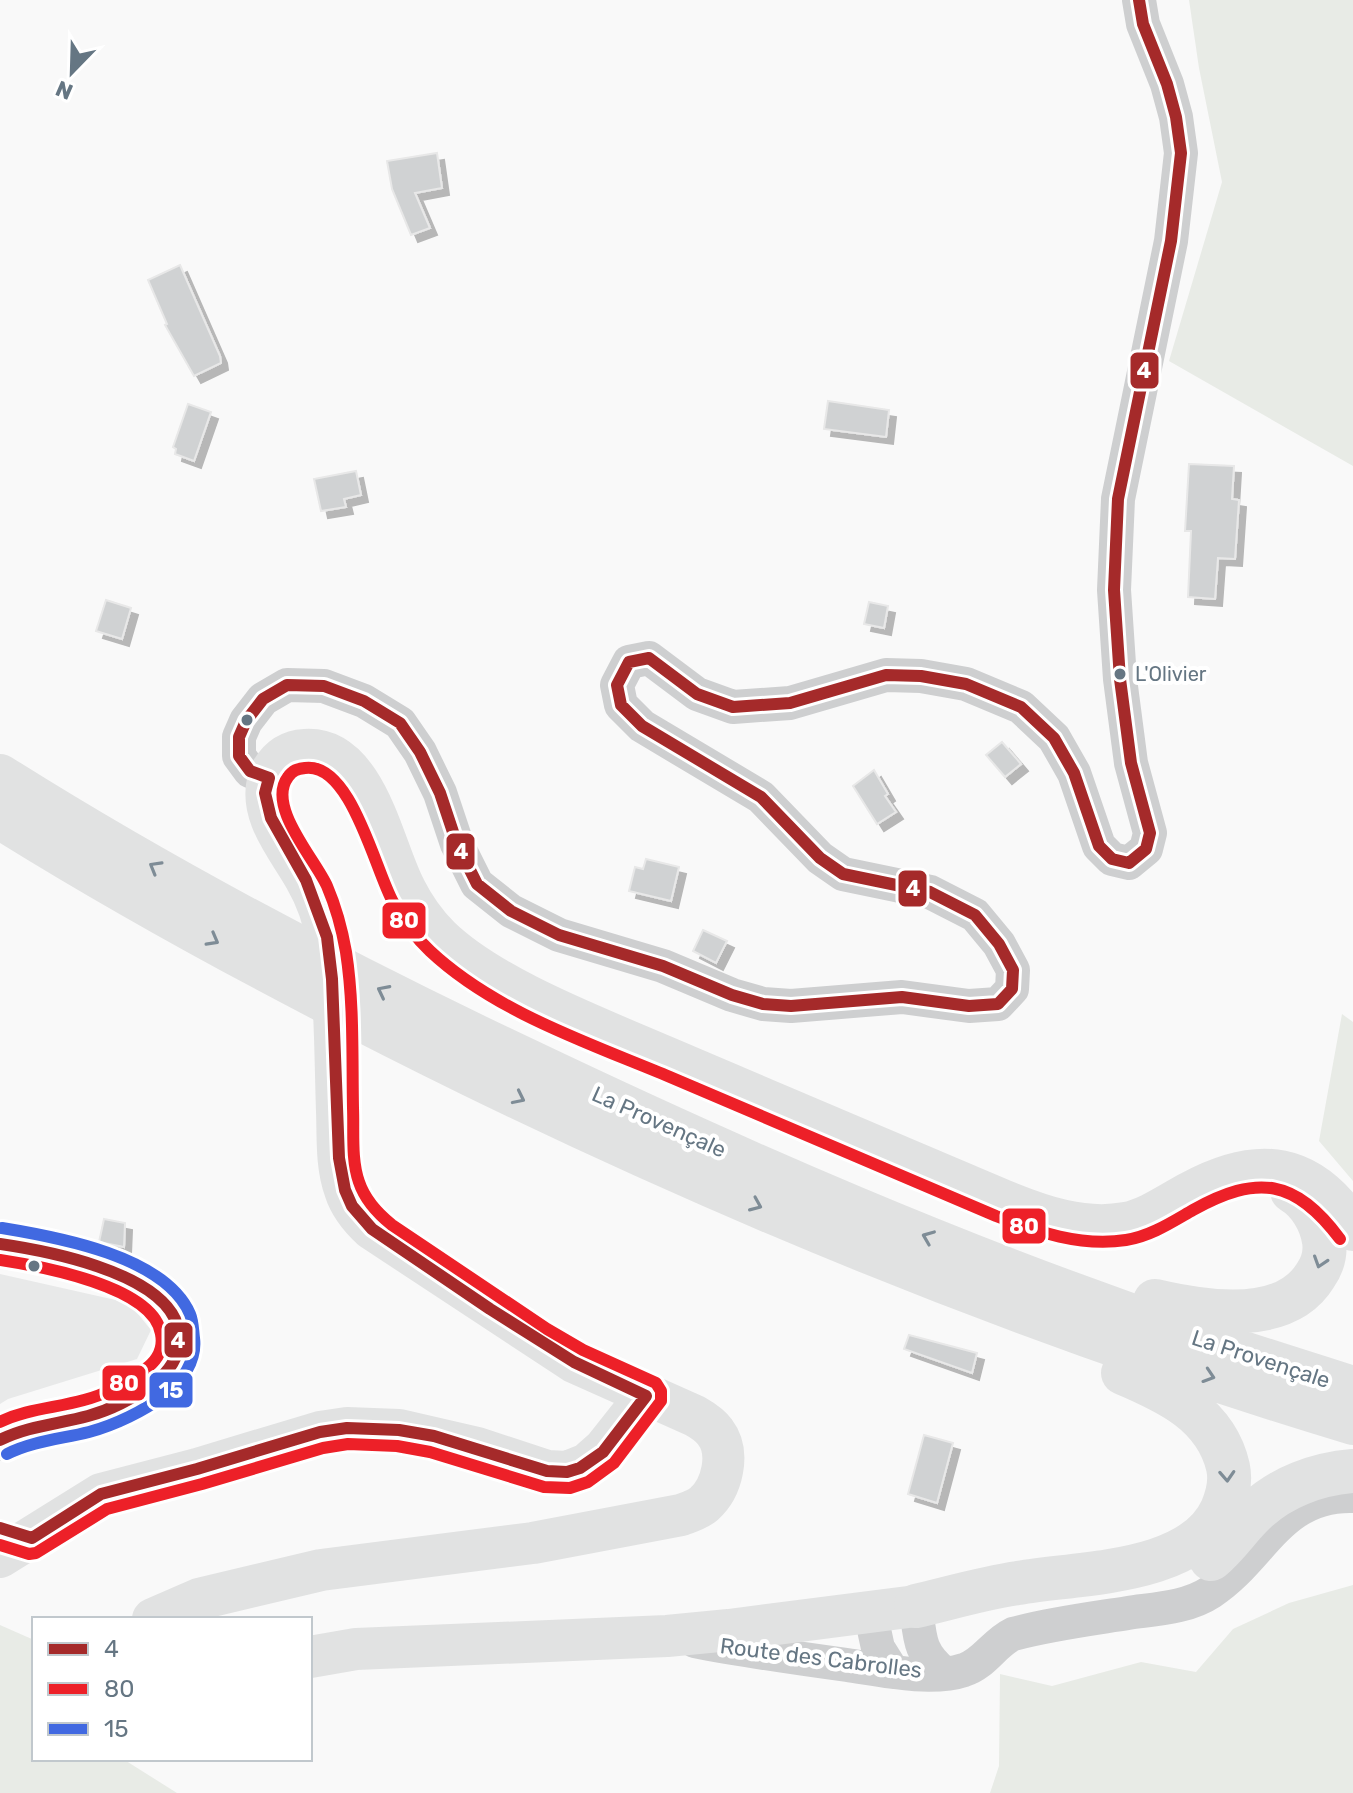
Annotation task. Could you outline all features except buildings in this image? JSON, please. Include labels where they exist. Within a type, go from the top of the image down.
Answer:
[{"type":"highway","points":[[269,778],[281,760],[294,753],[320,752],[338,761],[362,789],[373,809],[403,888],[426,923],[454,951],[502,981],[549,1007],[1002,1201],[1043,1217],[1073,1224],[1124,1224],[1149,1216],[1208,1184],[1245,1173],[1270,1171],[1286,1173],[1313,1184],[1339,1207],[1353,1229]]},
{"type":"highway","name":"La Provençale","points":[[0,776],[271,932],[574,1124],[813,1229],[1092,1337],[1353,1423]]},
{"type":"highway","name":"La Provençale","points":[[0,817],[248,960],[451,1045],[603,1097],[796,1183],[1000,1265],[1181,1333],[1353,1388]]},
{"type":"highway","points":[[1000,1265],[1205,1310],[1236,1312],[1282,1302],[1302,1292],[1319,1269],[1324,1250],[1321,1229],[1298,1195],[1280,1184],[1245,1173]]},
{"type":"highway","points":[[813,1229],[945,1295],[1174,1396],[1192,1409],[1212,1432],[1227,1463],[1229,1483],[1221,1512],[1208,1531],[1178,1553],[1138,1565],[1015,1583],[916,1606]]},
{"type":"highway","points":[[916,1606],[1033,1601],[1111,1592],[1172,1580],[1192,1572],[1214,1556],[1254,1513],[1290,1487],[1320,1476],[1353,1471]]},
{"type":"main road","points":[[158,1617],[199,1599],[321,1570],[586,1535],[694,1511],[708,1500],[718,1484],[723,1463],[720,1440],[708,1424],[574,1362],[372,1229],[352,1206],[345,1190],[339,1158],[332,979],[327,937],[306,880],[271,818],[266,802],[269,778]]},
{"type":"main road","points":[[0,1244],[78,1260],[120,1277],[157,1296],[177,1322],[180,1335],[177,1356],[153,1384],[101,1412],[21,1430],[0,1440]]},
{"type":"main road","points":[[0,1271],[73,1281],[120,1277]]},
{"type":"main road","points":[[0,1416],[50,1399],[78,1394],[134,1393]]},
{"type":"main road","points":[[11,1541],[101,1494],[320,1432],[347,1428],[399,1430],[434,1436],[547,1471],[567,1472],[587,1464],[604,1449],[646,1396]]},
{"type":"main road","points":[[312,1657],[356,1649],[667,1636],[916,1606]]},
{"type":"street","points":[[269,778],[250,771],[239,756],[239,737],[246,721],[263,699],[287,685],[324,686],[364,701],[400,723],[420,752],[440,793],[457,844],[477,884],[511,911],[559,935],[663,966],[732,995],[763,1004],[791,1006],[902,997],[969,1006],[998,1004],[1012,989],[1013,970],[999,944],[975,915],[930,892],[843,874],[820,858],[761,797],[642,726],[621,705],[617,685],[629,662],[649,658],[697,694],[733,707],[790,703],[886,675],[921,676],[966,684],[1021,707],[1054,738],[1074,773],[1099,846],[1105,853],[1112,859],[1129,863],[1146,849],[1150,833],[1131,763],[1120,679],[1114,590],[1118,499],[1171,241],[1181,153],[1167,84],[1143,24],[1139,0]]},
{"type":"street","name":"Route des Cabrolles","points":[[667,1636],[893,1672],[944,1673],[973,1666],[1013,1634],[1177,1606],[1210,1593],[1283,1520],[1306,1504],[1338,1496],[1353,1496]]},
{"type":"street","points":[[916,1606],[922,1648],[929,1660],[944,1673]]},
{"type":"street","points":[[870,1611],[878,1648],[893,1672]]},
{"type":"shaded area","points":[[1189,0],[1353,0],[1353,466],[1169,361],[1222,182]]},
{"type":"shaded area","points":[[1342,1014],[1353,1022],[1353,1181],[1319,1141]]},
{"type":"shaded area","points":[[0,1274],[129,1303],[151,1330],[137,1359],[0,1404]]},
{"type":"shaded area","points":[[1353,1585],[1353,1793],[990,1793],[999,1766],[1000,1674],[1052,1686],[1141,1662],[1196,1672],[1233,1629],[1289,1603]]},
{"type":"shaded area","points":[[0,1625],[32,1639],[32,1761],[126,1761],[177,1793],[0,1793]]},
{"type":"transit line","name":"4","points":[[0,1528],[32,1538],[101,1494],[320,1432],[347,1428],[399,1430],[434,1436],[547,1471],[567,1472],[580,1468],[603,1452],[646,1396],[574,1362],[490,1309],[372,1229],[352,1206],[345,1190],[339,1158],[332,979],[327,937],[306,880],[271,818],[265,793],[269,778],[250,771],[239,756],[239,737],[246,721],[263,699],[287,685],[324,686],[364,701],[400,723],[420,752],[440,793],[457,844],[477,884],[511,911],[559,935],[663,966],[732,995],[763,1004],[791,1006],[902,997],[969,1006],[998,1004],[1012,989],[1013,970],[999,944],[975,915],[930,892],[843,874],[820,858],[761,797],[642,726],[621,705],[617,685],[629,662],[649,658],[697,694],[733,707],[790,703],[886,675],[921,676],[966,684],[1021,707],[1054,738],[1074,773],[1099,846],[1112,859],[1129,863],[1146,849],[1150,833],[1131,763],[1120,679],[1114,590],[1118,499],[1171,241],[1181,153],[1167,84],[1143,24],[1139,0]]},
{"type":"transit line","name":"80","points":[[0,1545],[29,1554],[36,1553],[107,1509],[323,1448],[348,1444],[397,1446],[430,1452],[544,1487],[570,1488],[588,1482],[614,1463],[661,1401],[661,1391],[656,1383],[583,1350],[547,1329],[392,1225],[365,1195],[356,1173],[354,1155],[351,1010],[344,943],[327,886],[295,832],[283,802],[283,789],[288,777],[300,769],[321,771],[336,782],[360,821],[393,902],[425,946],[484,992],[544,1024],[996,1216],[1043,1232],[1076,1240],[1126,1240],[1153,1232],[1216,1198],[1237,1191],[1274,1188],[1307,1204],[1340,1239]]},
{"type":"transit line","name":"15","points":[[2,1228],[79,1244],[134,1264],[158,1277],[177,1294],[190,1314],[194,1346],[191,1362],[182,1377],[171,1390],[148,1407],[99,1429],[37,1443],[7,1454]]},
{"type":"transit line","name":"4","points":[[0,1244],[97,1266],[145,1288],[163,1302],[175,1319],[178,1344],[175,1357],[164,1374],[131,1398],[96,1413],[32,1428],[0,1440]]},
{"type":"transit line","name":"80","points":[[0,1260],[66,1273],[117,1291],[154,1317],[162,1339],[153,1363],[115,1388],[92,1398],[31,1411],[0,1422]]},
{"type":"place","name":"L'Olivier","points":[[1120,674]]}]
